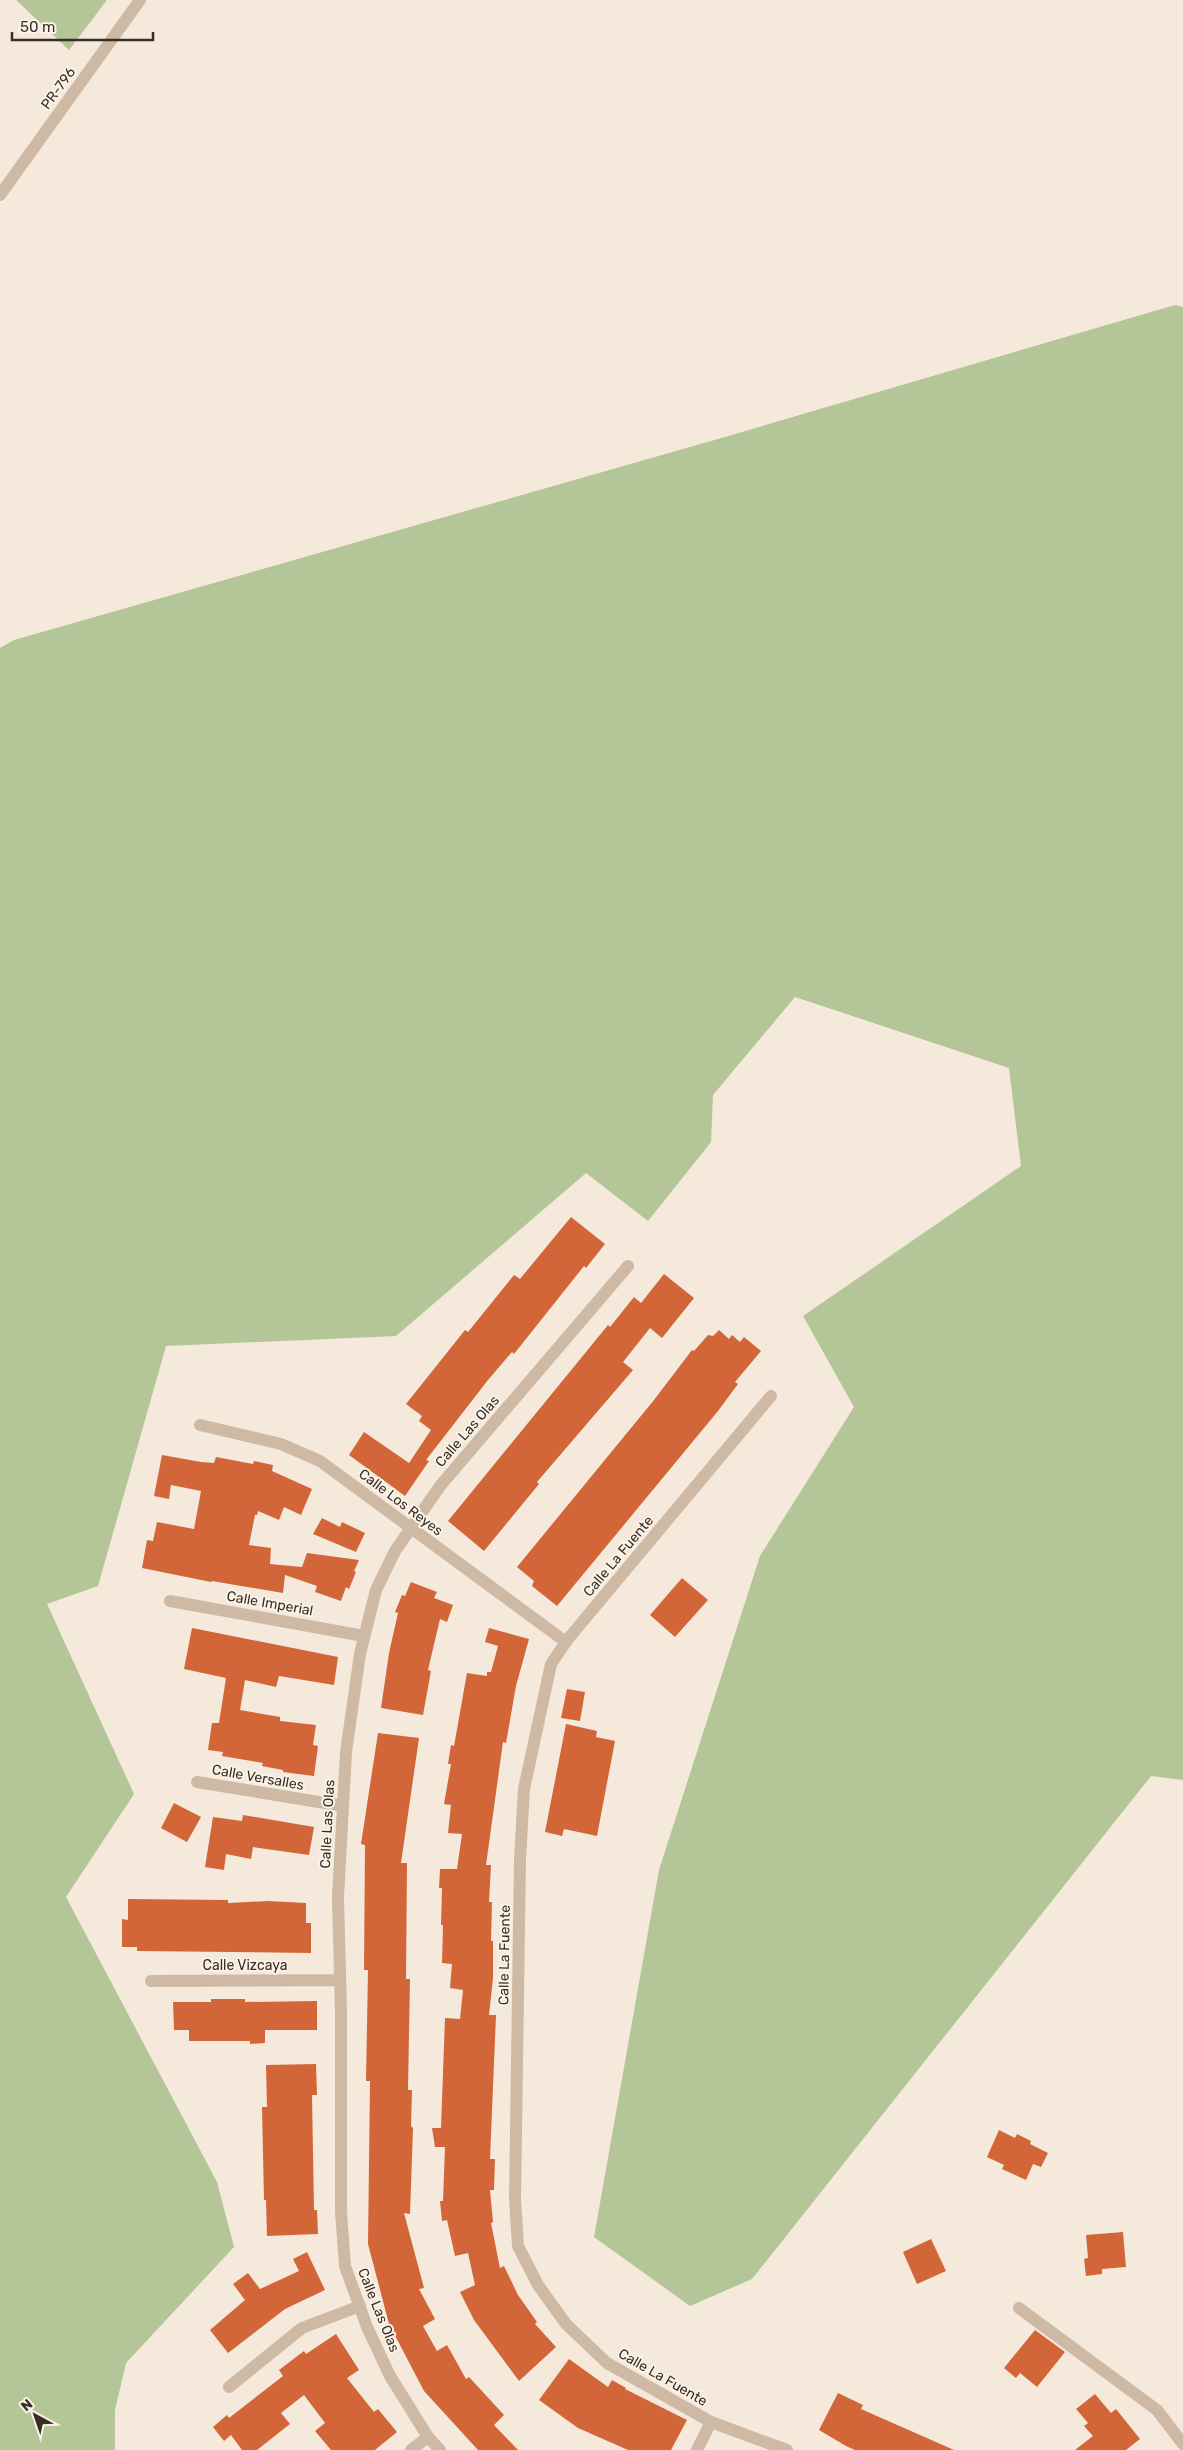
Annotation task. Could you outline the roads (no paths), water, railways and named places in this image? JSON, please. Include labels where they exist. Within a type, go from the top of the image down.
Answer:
[{"type":"street","name":"PR-796","points":[[0,195],[140,0]]},
{"type":"street","name":"Calle Las Olas","points":[[440,2450],[428,2437],[390,2376],[345,2266],[341,2211],[338,1897],[346,1752],[364,1636],[376,1590],[395,1551],[440,1486],[628,1266]]},
{"type":"street","name":"Calle La Fuente","points":[[771,1396],[566,1642],[551,1664],[524,1789],[520,1859],[515,2199],[518,2246],[538,2285],[566,2324],[607,2363],[711,2422],[788,2450]]},
{"type":"street","name":"Calle Los Reyes","points":[[200,1424],[281,1444],[320,1461],[566,1642]]},
{"type":"street","name":"Calle Imperial","points":[[170,1600],[364,1636]]},
{"type":"street","name":"Calle Versalles","points":[[198,1782],[343,1806]]},
{"type":"street","name":"Calle Vizcaya","points":[[150,1981],[340,1980]]},
{"type":"street","points":[[229,2387],[302,2328],[360,2306]]},
{"type":"street","points":[[1019,2308],[1156,2410],[1183,2444]]},
{"type":"street","points":[[697,2450],[711,2422]]},
{"type":"street","points":[[411,2450],[428,2437]]}]
